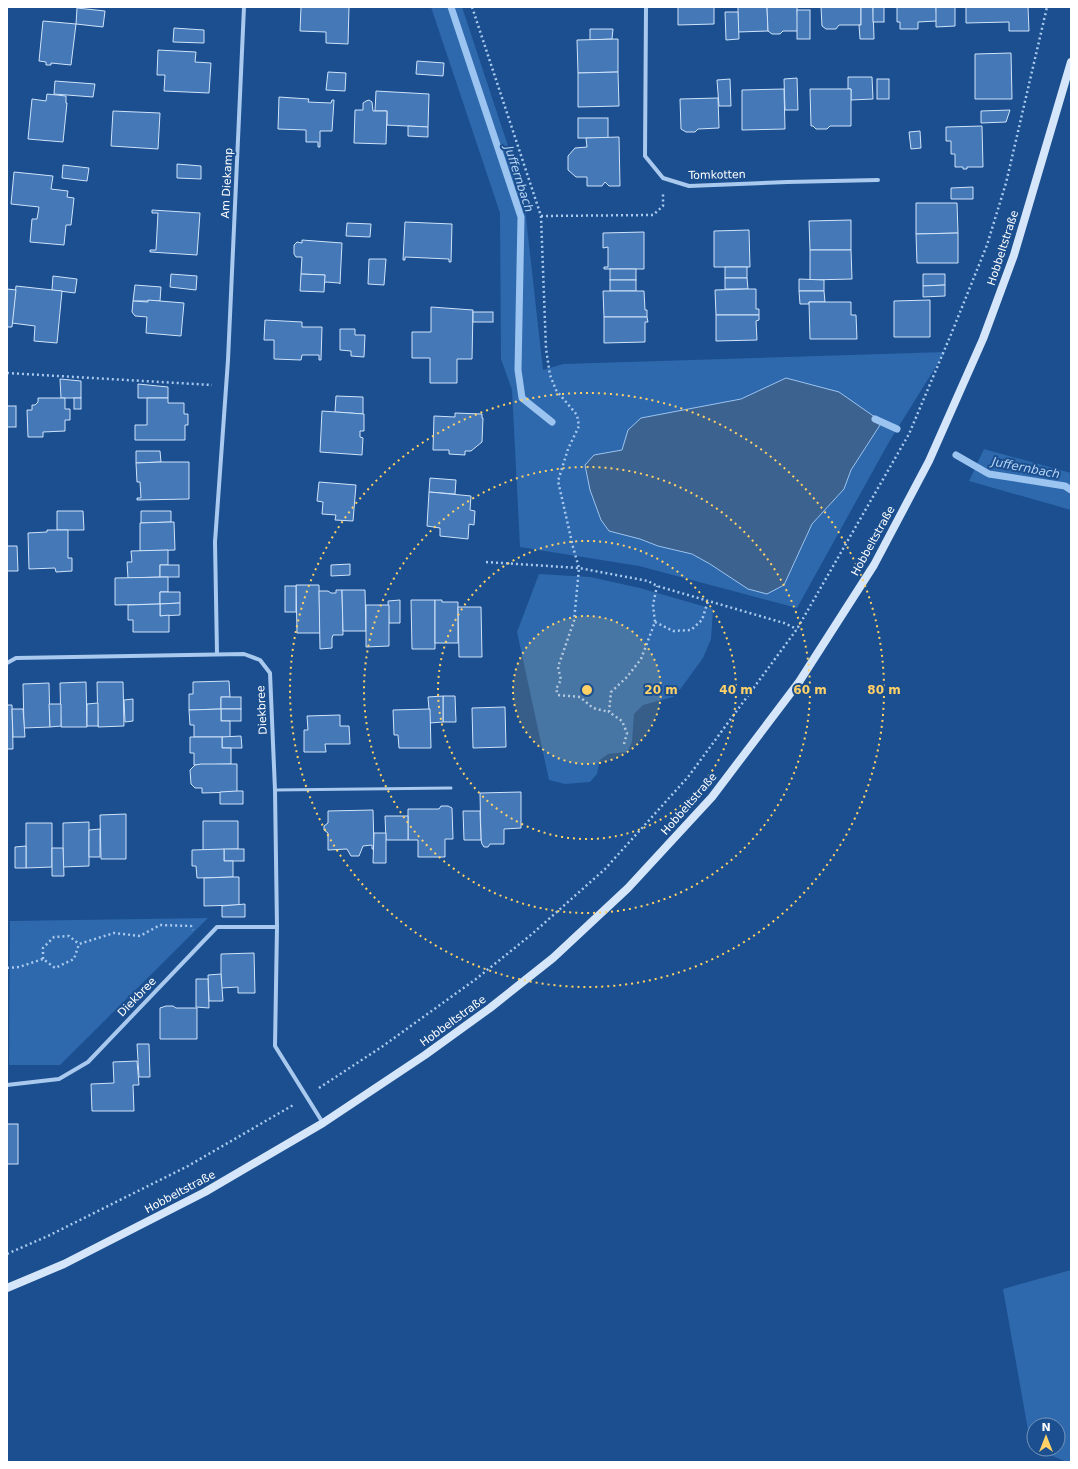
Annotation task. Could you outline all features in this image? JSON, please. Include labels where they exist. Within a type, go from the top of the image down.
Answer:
[{"type":"street","name":"Am Diekamp","points":[[226,386],[244,7]]},
{"type":"street","points":[[646,7],[645,156],[664,178]]},
{"type":"street","name":"Hobbeltstraße","points":[[7,1288],[64,1264],[205,1192],[323,1123],[425,1055],[490,1008],[553,958],[628,888],[712,797],[799,682],[874,565],[929,461],[983,339],[1014,254],[1071,62]]},
{"type":"street","name":"Tomkotten","points":[[664,178],[689,186],[878,180]]},
{"type":"street","points":[[217,654],[215,542],[226,386]]},
{"type":"street","name":"Diekbree","points":[[7,664],[16,658],[244,654],[260,660],[270,673],[275,790],[277,927],[275,1046],[323,1123]]},
{"type":"street","name":"Diekbree","points":[[7,1085],[59,1079],[88,1062],[217,927],[277,927]]},
{"type":"lane","points":[[275,790],[451,788]]},
{"type":"path","points":[[472,7],[541,216],[546,349],[550,375],[556,390],[577,415],[579,426],[568,449],[558,481],[579,568],[574,621],[558,667],[561,680],[556,689],[558,695],[580,697],[593,708],[609,712],[622,721],[627,733],[624,744]]},
{"type":"path","points":[[7,1254],[50,1235],[188,1166],[306,1097],[383,1046],[476,979],[532,934],[606,868],[688,778],[797,629],[909,434],[987,245],[1006,182],[1047,7]]},
{"type":"path","points":[[541,216],[654,215],[663,206],[664,178]]},
{"type":"path","points":[[7,373],[226,386]]},
{"type":"path","points":[[486,562],[579,568],[648,581],[657,586],[784,623],[797,629]]},
{"type":"path","points":[[609,712],[611,692],[642,659],[655,622],[654,605],[657,586]]},
{"type":"path","points":[[655,622],[673,631],[691,630],[702,620],[708,601]]},
{"type":"path","points":[[79,944],[114,934],[140,936],[160,925],[191,926],[203,941]]},
{"type":"path","points":[[43,959],[43,948],[54,937],[69,936],[79,944]]},
{"type":"path","points":[[43,959],[55,968],[74,959],[79,944]]},
{"type":"path","points":[[7,968],[19,967],[43,959]]},
{"type":"shaded area","points":[[431,7],[462,7],[523,191],[543,370],[563,364],[945,352],[889,442],[797,608],[639,566],[520,547],[512,390],[501,359],[500,213]],"holes":[[[786,378],[882,423],[851,470],[844,489],[812,524],[784,585],[710,564],[692,554],[658,546],[640,539],[594,455],[622,450],[642,418],[741,399]]]},
{"type":"shaded area","points":[[786,378],[839,392],[882,422],[851,470],[844,489],[812,524],[784,585],[767,594],[748,589],[692,554],[658,546],[640,539],[609,531],[601,520],[590,490],[585,465],[594,455],[622,450],[628,430],[641,418],[741,399]]},
{"type":"shaded area","points":[[984,449],[1071,473],[1071,510],[969,481]]},
{"type":"shaded area","points":[[539,574],[590,577],[640,588],[713,609],[711,639],[703,658],[673,697],[643,705],[634,714],[632,742],[627,752],[608,754],[600,760],[597,774],[590,782],[565,784],[549,780],[517,632]]},
{"type":"shaded area","points":[[208,918],[60,1065],[9,1065],[10,921]]},
{"type":"shaded area","points":[[1071,1270],[1071,1462],[1055,1457],[1066,1457],[1066,1417],[1026,1417],[1026,1419],[1003,1289]]},
{"type":"building","points":[[301,7],[349,7],[348,44],[326,43],[326,32],[300,31]]},
{"type":"building","points":[[678,7],[714,7],[714,24],[678,25]]},
{"type":"building","points":[[738,7],[767,7],[768,31],[738,32]]},
{"type":"building","points":[[767,7],[797,7],[798,31],[783,31],[780,34],[772,34],[768,31]]},
{"type":"building","points":[[821,7],[861,7],[861,25],[839,25],[836,29],[826,29],[822,26]]},
{"type":"building","points":[[861,7],[873,7],[874,39],[860,39],[859,25],[861,25]]},
{"type":"building","points":[[873,7],[884,7],[884,22],[873,22]]},
{"type":"building","points":[[897,7],[936,7],[937,21],[918,22],[918,29],[900,29],[900,22],[897,22]]},
{"type":"building","points":[[936,7],[955,7],[955,26],[936,27]]},
{"type":"building","points":[[966,7],[1028,7],[1029,31],[1009,31],[1009,22],[966,23]]},
{"type":"building","points":[[77,8],[105,11],[103,27],[76,24]]},
{"type":"building","points":[[797,10],[810,10],[810,39],[797,39]]},
{"type":"building","points":[[725,12],[738,12],[739,39],[726,40]]},
{"type":"building","points":[[43,21],[76,24],[71,65],[51,63],[51,65],[46,65],[46,62],[39,61]]},
{"type":"building","points":[[174,28],[204,30],[204,43],[173,42]]},
{"type":"building","points":[[590,29],[613,29],[612,39],[590,40]]},
{"type":"building","points":[[618,39],[618,72],[578,73],[577,40]]},
{"type":"building","points":[[158,50],[196,52],[195,62],[211,63],[209,93],[164,91],[165,75],[157,75]]},
{"type":"building","points":[[1011,53],[1012,99],[975,99],[975,54]]},
{"type":"building","points":[[417,61],[444,63],[443,76],[416,74]]},
{"type":"building","points":[[328,72],[346,73],[345,91],[326,90]]},
{"type":"building","points":[[618,72],[619,106],[578,107],[578,73]]},
{"type":"building","points":[[848,77],[872,77],[873,99],[851,100],[851,89],[848,89]]},
{"type":"building","points":[[797,78],[798,110],[785,110],[784,79]]},
{"type":"building","points":[[730,79],[731,106],[719,106],[717,80]]},
{"type":"building","points":[[877,79],[889,79],[889,99],[877,99]]},
{"type":"building","points":[[55,81],[95,84],[93,97],[54,94]]},
{"type":"building","points":[[784,89],[785,129],[742,130],[742,90]]},
{"type":"building","points":[[810,89],[851,89],[851,126],[830,126],[827,129],[816,129],[811,126]]},
{"type":"building","points":[[376,91],[429,94],[428,127],[387,125],[387,111],[375,111]]},
{"type":"building","points":[[47,94],[66,96],[67,103],[63,142],[28,139],[32,99],[46,101]]},
{"type":"building","points":[[279,97],[309,99],[308,102],[331,103],[332,100],[334,100],[332,131],[320,131],[320,147],[318,147],[318,142],[306,142],[306,130],[278,129]]},
{"type":"building","points":[[718,98],[719,128],[698,129],[695,132],[686,132],[681,129],[680,99]]},
{"type":"building","points":[[369,100],[372,102],[373,111],[387,111],[386,144],[354,143],[355,110],[363,110],[363,103]]},
{"type":"building","points":[[1010,110],[1006,122],[981,123],[981,111]]},
{"type":"building","points":[[113,111],[160,113],[158,149],[111,146]]},
{"type":"building","points":[[578,118],[608,118],[608,138],[578,138]]},
{"type":"building","points":[[408,126],[428,127],[428,137],[408,136]]},
{"type":"building","points":[[982,126],[983,167],[967,167],[967,169],[963,169],[963,167],[955,167],[955,154],[951,154],[951,141],[946,141],[946,127]]},
{"type":"building","points":[[920,131],[921,148],[911,149],[909,132]]},
{"type":"building","points":[[619,137],[620,186],[609,186],[605,182],[602,186],[587,186],[587,177],[576,177],[568,170],[568,156],[575,148],[587,147],[586,138]]},
{"type":"building","points":[[177,164],[201,166],[201,179],[177,178]]},
{"type":"building","points":[[63,165],[89,168],[87,181],[62,178]]},
{"type":"building","points":[[14,172],[53,176],[51,189],[68,191],[67,197],[74,198],[71,225],[66,225],[64,245],[30,242],[32,219],[37,219],[39,207],[11,204]]},
{"type":"building","points":[[973,187],[973,199],[951,199],[951,188]]},
{"type":"building","points":[[916,203],[957,203],[958,233],[916,234]]},
{"type":"building","points":[[152,210],[200,213],[197,255],[150,252],[150,250],[156,250],[158,213],[152,213]]},
{"type":"building","points":[[851,220],[851,250],[810,250],[809,221]]},
{"type":"building","points":[[405,222],[452,224],[451,262],[449,262],[449,259],[405,257],[405,260],[403,260]]},
{"type":"building","points":[[347,223],[371,224],[370,237],[346,236]]},
{"type":"building","points":[[749,230],[750,267],[714,267],[714,231]]},
{"type":"building","points":[[644,232],[644,269],[604,269],[604,267],[608,267],[608,247],[603,248],[603,233]]},
{"type":"building","points":[[958,233],[958,263],[917,263],[916,234]]},
{"type":"building","points":[[302,240],[342,243],[340,284],[324,283],[325,275],[301,274],[302,257],[296,257],[294,254],[294,245],[297,242],[302,243]]},
{"type":"building","points":[[810,250],[851,250],[852,279],[810,280]]},
{"type":"building","points":[[369,259],[386,259],[384,285],[368,284]]},
{"type":"building","points":[[725,267],[747,267],[747,278],[725,278]]},
{"type":"building","points":[[610,269],[636,269],[636,280],[610,280]]},
{"type":"building","points":[[171,274],[197,276],[196,290],[170,287]]},
{"type":"building","points":[[301,274],[325,275],[324,292],[300,291]]},
{"type":"building","points":[[923,274],[945,274],[945,285],[923,286]]},
{"type":"building","points":[[53,276],[77,279],[75,293],[52,290]]},
{"type":"building","points":[[725,278],[747,278],[748,289],[725,289]]},
{"type":"building","points":[[799,279],[824,280],[824,291],[799,291]]},
{"type":"building","points":[[610,280],[636,280],[636,291],[610,291]]},
{"type":"building","points":[[135,285],[161,287],[160,301],[133,301]]},
{"type":"building","points":[[945,285],[945,296],[923,297],[923,286]]},
{"type":"building","points":[[16,286],[62,291],[57,343],[34,341],[35,326],[12,323]]},
{"type":"building","points":[[7,289],[16,290],[12,327],[7,327]]},
{"type":"building","points":[[756,289],[756,309],[759,309],[759,315],[716,315],[715,290]]},
{"type":"building","points":[[603,291],[644,291],[647,317],[604,317]]},
{"type":"building","points":[[799,291],[824,291],[825,302],[809,302],[809,304],[800,304]]},
{"type":"building","points":[[148,300],[184,303],[181,336],[146,333],[147,317],[135,316],[132,312],[133,301],[148,302]]},
{"type":"building","points":[[930,300],[930,337],[894,337],[894,301]]},
{"type":"building","points":[[809,302],[851,302],[851,315],[856,315],[857,339],[810,339]]},
{"type":"building","points":[[431,307],[473,310],[472,359],[457,359],[457,383],[430,383],[430,358],[412,358],[412,332],[431,332]]},
{"type":"building","points":[[473,312],[493,312],[493,322],[473,322]]},
{"type":"building","points":[[716,315],[759,315],[759,320],[756,321],[757,340],[716,341]]},
{"type":"building","points":[[604,317],[647,317],[648,322],[645,322],[645,342],[604,343]]},
{"type":"building","points":[[265,320],[302,322],[302,327],[322,327],[321,360],[319,360],[319,355],[302,355],[301,360],[274,359],[274,340],[264,340]]},
{"type":"building","points":[[340,329],[355,329],[355,335],[365,335],[364,357],[351,356],[351,351],[340,350]]},
{"type":"building","points":[[60,379],[81,381],[81,398],[61,398]]},
{"type":"building","points":[[138,384],[168,387],[168,398],[138,398]]},
{"type":"building","points":[[336,396],[363,397],[363,414],[335,412]]},
{"type":"building","points":[[38,398],[65,398],[65,409],[70,409],[70,420],[65,420],[65,431],[43,432],[43,437],[28,437],[27,410],[32,410],[32,405],[35,405],[38,402]]},
{"type":"building","points":[[74,398],[81,398],[81,409],[74,409]]},
{"type":"building","points":[[147,398],[168,398],[168,403],[184,403],[184,414],[188,414],[188,425],[185,425],[185,440],[135,440],[135,425],[147,425]]},
{"type":"building","points":[[7,406],[16,406],[16,427],[7,427]]},
{"type":"building","points":[[322,411],[364,414],[364,431],[360,431],[360,437],[363,438],[362,455],[320,452]]},
{"type":"building","points":[[455,413],[482,414],[483,418],[482,442],[471,451],[465,451],[465,455],[449,454],[449,450],[433,450],[434,416],[455,417]]},
{"type":"building","points":[[136,451],[160,451],[161,462],[136,463]]},
{"type":"building","points":[[189,462],[189,499],[137,500],[137,498],[141,498],[140,482],[137,482],[136,463]]},
{"type":"building","points":[[430,478],[456,480],[455,494],[429,492]]},
{"type":"building","points":[[319,482],[356,485],[353,521],[335,520],[336,515],[322,514],[323,502],[317,501]]},
{"type":"building","points":[[429,492],[471,496],[470,510],[475,511],[474,525],[469,524],[468,539],[440,536],[440,528],[427,526]]},
{"type":"building","points":[[57,511],[83,511],[84,530],[57,530]]},
{"type":"building","points":[[141,511],[171,511],[171,522],[141,523]]},
{"type":"building","points":[[174,522],[175,550],[140,551],[140,523]]},
{"type":"building","points":[[47,530],[68,530],[68,558],[72,558],[72,571],[56,572],[55,568],[29,569],[28,533],[47,532]]},
{"type":"building","points":[[7,546],[17,546],[18,571],[7,571]]},
{"type":"building","points":[[168,550],[168,565],[160,565],[160,577],[128,578],[127,562],[132,562],[131,551]]},
{"type":"building","points":[[350,564],[350,575],[331,576],[331,565]]},
{"type":"building","points":[[160,565],[179,565],[179,577],[160,577]]},
{"type":"building","points":[[168,577],[168,592],[160,592],[160,604],[115,605],[115,578]]},
{"type":"building","points":[[296,585],[319,585],[320,633],[297,633]]},
{"type":"building","points":[[285,586],[296,586],[296,612],[285,612]]},
{"type":"building","points":[[336,590],[342,590],[343,635],[333,635],[332,648],[320,649],[319,591],[336,593]]},
{"type":"building","points":[[342,590],[365,590],[366,631],[343,631]]},
{"type":"building","points":[[160,592],[180,592],[180,603],[160,604]]},
{"type":"building","points":[[400,600],[400,623],[389,623],[388,601]]},
{"type":"building","points":[[411,600],[435,600],[435,649],[412,649]]},
{"type":"building","points":[[435,600],[442,600],[442,602],[458,602],[458,643],[435,643]]},
{"type":"building","points":[[180,603],[180,615],[160,616],[160,604]]},
{"type":"building","points":[[160,604],[160,616],[169,615],[169,632],[133,632],[133,620],[128,620],[128,605]]},
{"type":"building","points":[[366,605],[389,605],[389,646],[366,647]]},
{"type":"building","points":[[458,607],[481,607],[482,657],[459,657]]},
{"type":"building","points":[[229,681],[230,697],[221,697],[221,709],[189,710],[189,694],[193,694],[193,682]]},
{"type":"building","points":[[86,682],[87,727],[61,727],[60,683]]},
{"type":"building","points":[[97,682],[123,682],[124,726],[98,727]]},
{"type":"building","points":[[49,683],[50,727],[24,728],[23,684]]},
{"type":"building","points":[[443,696],[455,696],[456,722],[443,722]]},
{"type":"building","points":[[443,696],[443,722],[430,723],[428,697]]},
{"type":"building","points":[[221,697],[241,697],[241,709],[221,709]]},
{"type":"building","points":[[133,699],[133,721],[125,722],[124,700]]},
{"type":"building","points":[[98,703],[98,726],[87,726],[87,704]]},
{"type":"building","points":[[49,704],[61,704],[61,726],[50,727]]},
{"type":"building","points":[[7,705],[12,705],[13,749],[7,749]]},
{"type":"building","points":[[505,707],[506,747],[473,748],[472,708]]},
{"type":"building","points":[[12,709],[23,709],[25,737],[13,737]]},
{"type":"building","points":[[221,709],[241,709],[241,721],[221,721]]},
{"type":"building","points":[[221,709],[221,721],[230,721],[230,737],[194,737],[194,725],[190,725],[189,710]]},
{"type":"building","points":[[430,709],[431,748],[399,748],[398,735],[394,735],[393,710]]},
{"type":"building","points":[[340,715],[340,726],[349,726],[350,744],[325,744],[326,752],[304,752],[304,730],[308,730],[307,716]]},
{"type":"building","points":[[241,736],[242,748],[222,748],[222,737]]},
{"type":"building","points":[[190,737],[222,737],[222,748],[231,748],[231,764],[194,765],[194,753],[190,753]]},
{"type":"building","points":[[237,764],[237,792],[202,793],[202,788],[195,788],[191,784],[190,770],[195,765]]},
{"type":"building","points":[[243,791],[243,804],[220,804],[220,792]]},
{"type":"building","points":[[521,792],[521,828],[504,829],[504,844],[490,844],[488,847],[484,847],[481,840],[480,793]]},
{"type":"building","points":[[441,806],[448,806],[452,808],[453,839],[445,839],[445,857],[418,857],[418,840],[408,840],[408,809],[439,809]]},
{"type":"building","points":[[373,810],[374,849],[372,849],[372,845],[363,846],[359,856],[351,856],[347,849],[328,850],[328,833],[324,830],[324,826],[328,823],[328,811]]},
{"type":"building","points":[[463,811],[480,811],[481,840],[464,840]]},
{"type":"building","points":[[126,814],[126,859],[101,859],[100,815]]},
{"type":"building","points":[[385,816],[408,816],[408,840],[386,840]]},
{"type":"building","points":[[203,821],[238,821],[238,849],[203,850]]},
{"type":"building","points":[[89,822],[89,866],[63,867],[63,823]]},
{"type":"building","points":[[26,823],[52,823],[52,867],[26,868]]},
{"type":"building","points":[[100,829],[100,857],[89,857],[89,830]]},
{"type":"building","points":[[374,833],[386,833],[386,863],[373,863]]},
{"type":"building","points":[[26,846],[26,868],[15,868],[15,847]]},
{"type":"building","points":[[52,848],[63,848],[64,876],[52,876]]},
{"type":"building","points":[[224,849],[244,849],[244,861],[224,861]]},
{"type":"building","points":[[224,849],[224,861],[233,861],[233,877],[197,878],[196,866],[192,866],[192,850]]},
{"type":"building","points":[[239,877],[239,905],[204,906],[204,878]]},
{"type":"building","points":[[245,904],[245,917],[222,917],[222,906]]},
{"type":"building","points":[[254,953],[255,993],[238,993],[238,987],[221,988],[221,954]]},
{"type":"building","points":[[221,974],[223,1001],[209,1001],[208,975]]},
{"type":"building","points":[[196,979],[208,979],[209,1008],[196,1007]]},
{"type":"building","points":[[173,1006],[176,1008],[197,1008],[197,1039],[160,1039],[160,1008]]},
{"type":"building","points":[[137,1044],[149,1044],[150,1077],[139,1077]]},
{"type":"building","points":[[137,1061],[139,1085],[133,1085],[134,1111],[92,1111],[91,1084],[114,1083],[113,1062]]},
{"type":"building","points":[[7,1124],[18,1124],[18,1164],[7,1164]]},
{"type":"waterway","name":"Juffernbach","points":[[451,7],[521,217],[518,370],[522,398],[552,422]]},
{"type":"waterway","name":"Juffernbach","points":[[875,419],[897,429]]},
{"type":"waterway","name":"Juffernbach","points":[[956,455],[989,474],[1065,486],[1071,490]]}]
